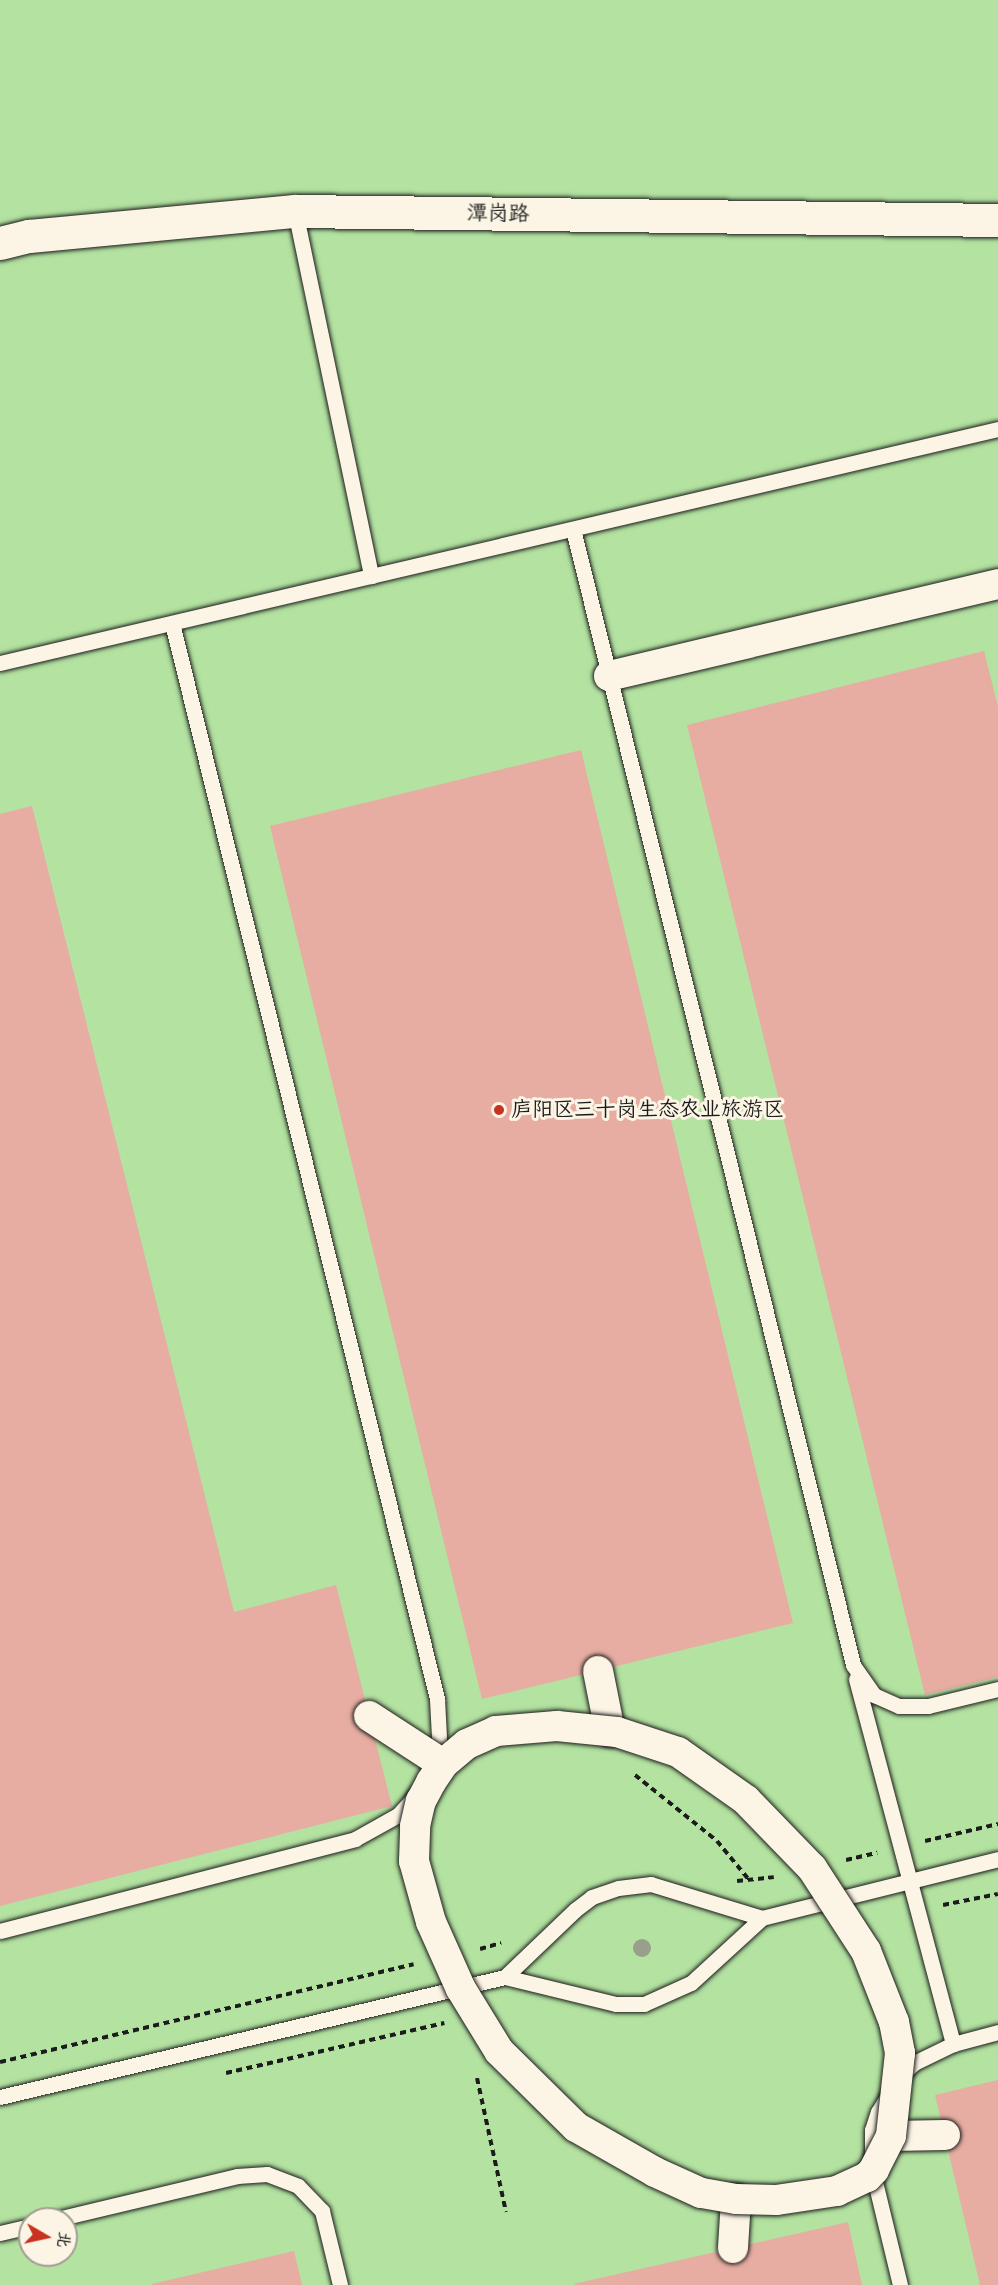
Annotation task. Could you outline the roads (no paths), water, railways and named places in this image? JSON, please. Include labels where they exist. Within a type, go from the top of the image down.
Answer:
[{"type":"main road","name":"潭岗路","points":[[0,243],[28,236],[295,211],[998,220]]},
{"type":"street","points":[[609,676],[998,584]]},
{"type":"street","points":[[598,1671],[610,1731]]},
{"type":"street","points":[[369,1716],[443,1764]]},
{"type":"street","points":[[560,1725],[610,1731],[678,1752],[713,1773],[777,1830],[812,1868],[866,1951],[894,2022],[900,2053],[891,2136],[874,2170],[848,2187],[776,2200],[736,2199],[701,2193],[655,2172],[576,2127],[499,2051],[461,1989],[431,1922],[414,1861],[421,1801],[443,1764],[467,1744],[496,1731],[560,1725]]},
{"type":"street","points":[[891,2136],[945,2135]]},
{"type":"street","points":[[733,2248],[736,2199]]},
{"type":"lane","points":[[295,211],[371,576]]},
{"type":"lane","points":[[0,663],[998,429]]},
{"type":"lane","points":[[573,529],[853,1665],[952,2044]]},
{"type":"lane","points":[[0,1931],[355,1839],[378,1829],[415,1797],[428,1775],[439,1738],[437,1699],[172,622]]},
{"type":"lane","points":[[853,1665],[874,1695],[899,1706],[928,1706],[998,1689]]},
{"type":"lane","points":[[0,2097],[505,1977],[616,2004],[644,2004],[691,1983],[762,1918],[998,1859]]},
{"type":"lane","points":[[505,1977],[575,1910],[592,1897],[618,1888],[651,1884],[762,1918]]},
{"type":"lane","points":[[900,2285],[872,2169],[872,2130],[882,2103],[899,2077],[914,2063],[952,2044],[998,2032]]},
{"type":"lane","points":[[78,2214],[237,2176],[267,2174],[298,2186],[322,2211],[340,2285]]},
{"type":"lane","points":[[0,2233],[18,2229]]},
{"type":"place","name":"庐阳区三十岗生态农业旅游区","points":[[499,1110]]}]
